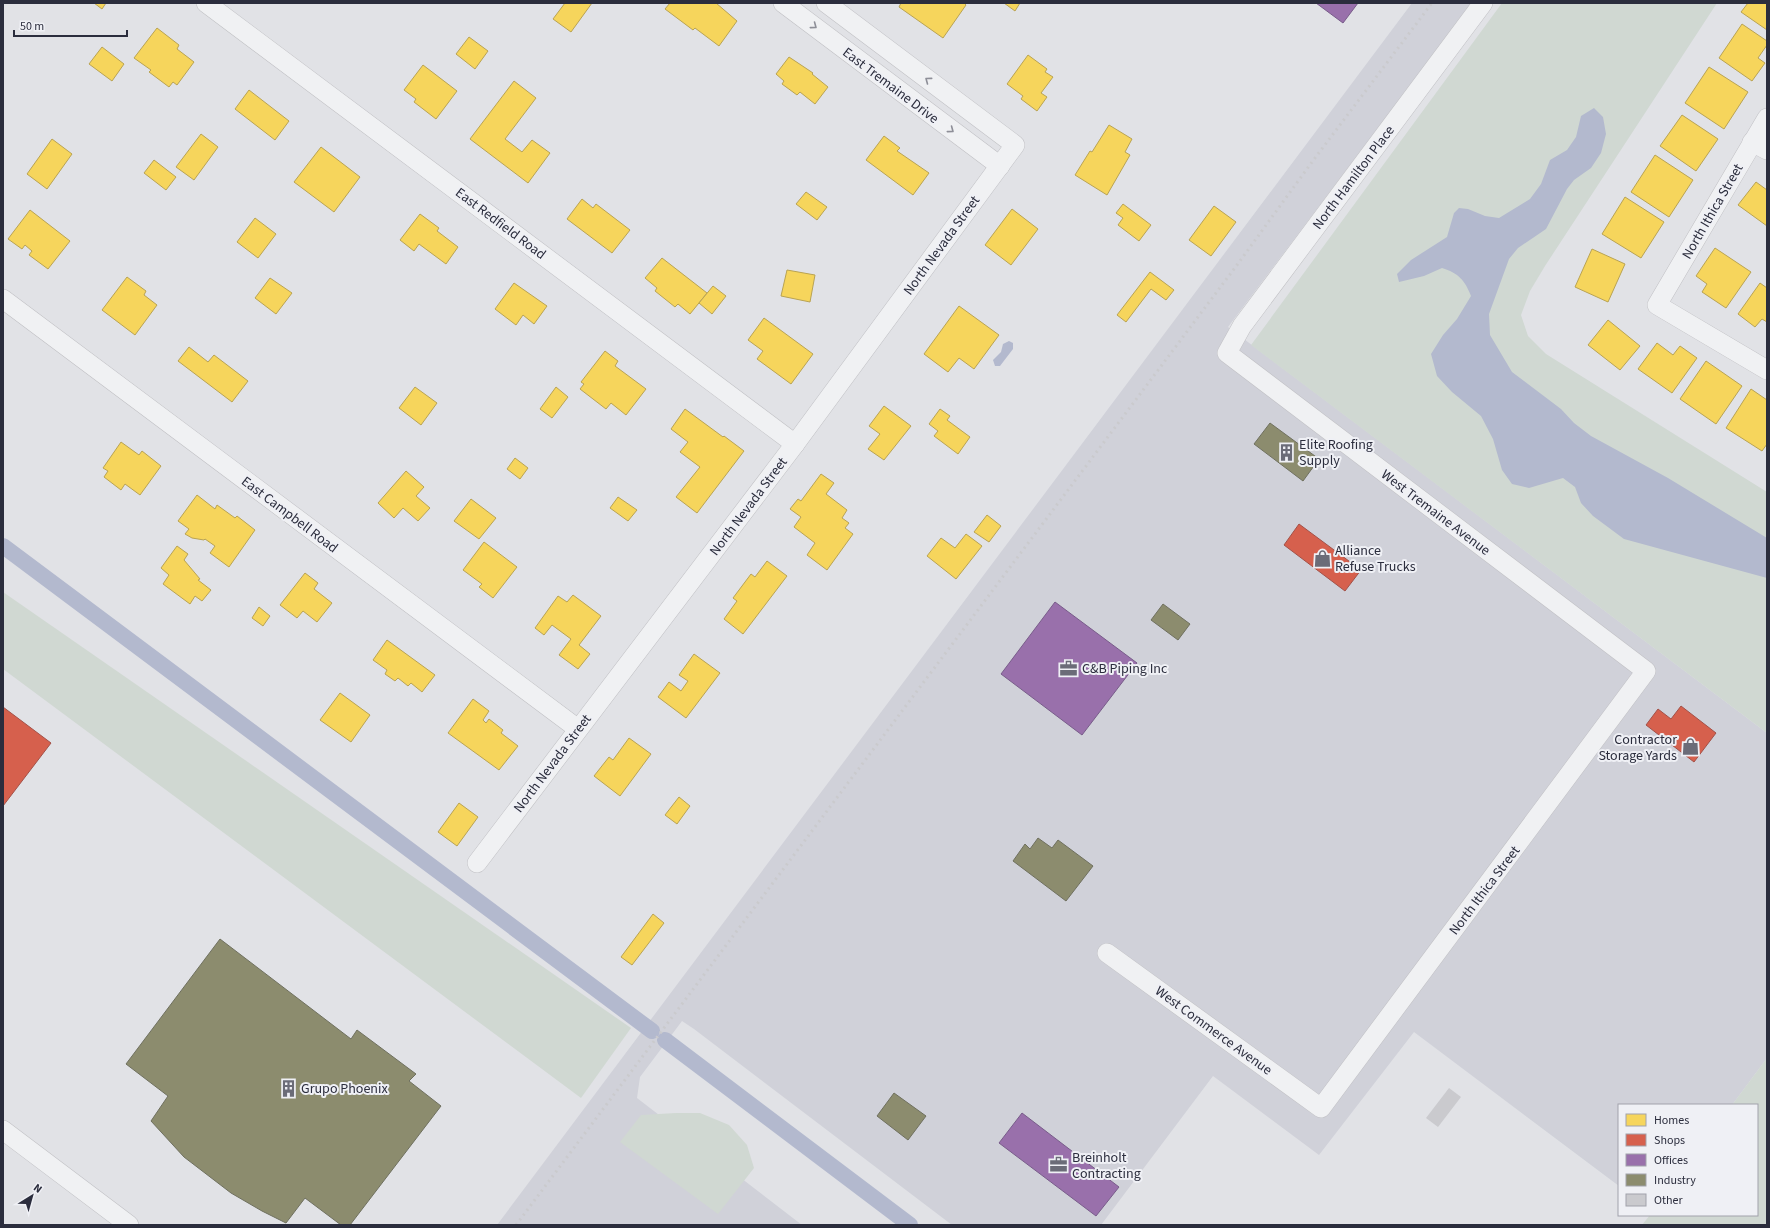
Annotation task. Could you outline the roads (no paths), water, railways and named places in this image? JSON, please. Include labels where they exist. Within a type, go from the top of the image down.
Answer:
[{"type":"street","name":"East Redfield Road","points":[[206,3],[795,444]]},
{"type":"street","name":"East Tremaine Drive","points":[[783,3],[1000,166]]},
{"type":"street","name":"East Tremaine Drive","points":[[826,3],[1015,145]]},
{"type":"street","name":"North Hamilton Place","points":[[1227,353],[1242,326],[1483,3]]},
{"type":"street","name":"North Ithica Street","points":[[1767,118],[1759,146],[1657,304],[1767,370]]},
{"type":"street","name":"North Nevada Street","points":[[477,863],[795,444],[1015,145]]},
{"type":"street","name":"East Campbell Road","points":[[3,299],[578,730]]},
{"type":"street","name":"West Tremaine Avenue","points":[[1227,353],[1646,672]]},
{"type":"street","name":"North Ithica Street","points":[[1321,1108],[1646,672]]},
{"type":"street","name":"West Commerce Avenue","points":[[1107,953],[1321,1108]]},
{"type":"street","points":[[3,1130],[129,1225]]},
{"type":"water","points":[[1594,108],[1603,117],[1606,134],[1601,153],[1591,168],[1574,180],[1567,189],[1546,229],[1518,248],[1509,259],[1489,314],[1490,335],[1512,372],[1561,409],[1574,423],[1591,436],[1668,478],[1767,538],[1767,578],[1624,539],[1593,516],[1581,503],[1575,487],[1563,478],[1529,488],[1512,484],[1502,470],[1493,439],[1481,416],[1452,392],[1437,376],[1431,354],[1443,335],[1457,319],[1471,296],[1466,286],[1457,275],[1442,268],[1424,276],[1399,282],[1397,274],[1411,260],[1447,237],[1454,213],[1459,208],[1468,209],[1485,216],[1499,218],[1530,199],[1541,184],[1550,160],[1567,150],[1576,137],[1581,116]]},
{"type":"water","points":[[1009,341],[1013,343],[1013,349],[1000,366],[995,366],[993,360],[1001,352],[1003,344]]},
{"type":"waterway","points":[[3,546],[652,1031]]},
{"type":"waterway","points":[[665,1040],[910,1225]]},
{"type":"railway","points":[[516,1225],[1432,3]]},
{"type":"place","name":"Elite Roofing Supply","points":[[1286,452]]},
{"type":"place","name":"Alliance Refuse Trucks","points":[[1322,558]]},
{"type":"place","name":"C&B Piping Inc","points":[[1069,668]]},
{"type":"place","name":"Contractor Storage Yards","points":[[1690,747]]},
{"type":"place","name":"Grupo Phoenix","points":[[288,1088]]},
{"type":"place","name":"Breinholt Contracting","points":[[1059,1165]]}]
